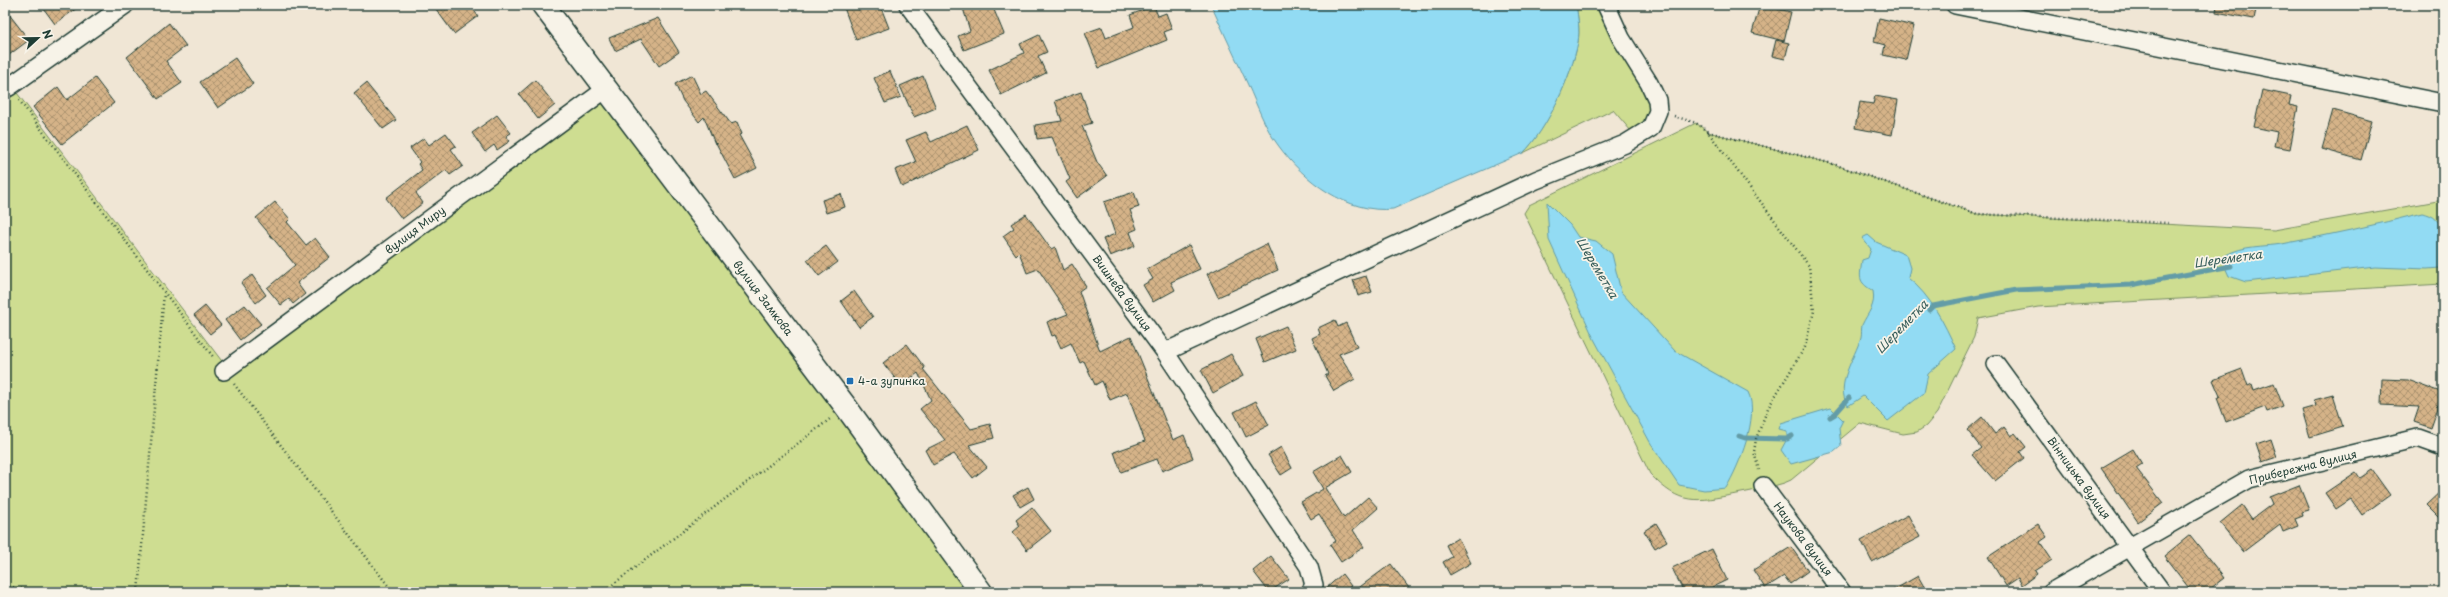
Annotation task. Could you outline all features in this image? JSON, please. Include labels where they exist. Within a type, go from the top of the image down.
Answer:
[{"type":"street","points":[[7,85],[125,5]]},
{"type":"street","name":"вулиця Замкова","points":[[543,5],[846,407],[981,592]]},
{"type":"street","name":"Вишнева вулиця","points":[[908,5],[1165,352],[1310,567],[1314,585],[1310,592]]},
{"type":"street","points":[[1165,352],[1536,180],[1640,136],[1651,128],[1658,111],[1653,90],[1621,38],[1606,5]]},
{"type":"street","points":[[1955,5],[2443,103]]},
{"type":"street","name":"вулиця Миру","points":[[224,371],[606,89]]},
{"type":"street","name":"Вінницька вулиця","points":[[1996,364],[2162,592]]},
{"type":"street","name":"Прибережна вулиця","points":[[2051,592],[2249,479],[2418,438],[2443,447]]},
{"type":"street","name":"Наукова вулиця","points":[[1763,486],[1842,592]]},
{"type":"path","points":[[7,85],[393,592]]},
{"type":"path","points":[[1658,111],[1696,123],[1708,132],[1810,266],[1814,311],[1805,348],[1768,408],[1756,439],[1754,452],[1763,486]]},
{"type":"path","points":[[1708,132],[1832,164],[1977,214],[2168,223]]},
{"type":"path","points":[[138,592],[164,292]]},
{"type":"path","points":[[603,592],[846,407]]},
{"type":"path","points":[[5,586],[42,592]]},
{"type":"green space","points":[[1576,5],[1606,5],[1657,100],[1637,138],[1613,110],[1523,153],[1532,143],[1549,116],[1570,70],[1579,37]]},
{"type":"green space","points":[[606,89],[981,592],[5,592],[5,102],[17,93],[231,373]]},
{"type":"green space","points":[[1696,123],[1708,132],[1833,164],[1977,214],[2274,230],[2443,200],[2443,284],[2038,307],[1978,318],[1974,337],[1937,413],[1926,426],[1917,432],[1903,434],[1860,423],[1791,480],[1766,488],[1722,497],[1699,500],[1689,499],[1670,492],[1650,474],[1524,213],[1529,205]]},
{"type":"water","points":[[1211,5],[1576,5],[1579,37],[1570,70],[1557,101],[1541,131],[1523,153],[1393,209],[1376,209],[1359,206],[1328,192],[1300,171],[1278,145],[1265,124]]},
{"type":"water","points":[[1547,202],[1570,225],[1578,237],[1596,241],[1612,254],[1621,292],[1675,351],[1748,392],[1751,402],[1750,427],[1737,467],[1726,488],[1704,490],[1679,485],[1650,442],[1594,339],[1549,240]]},
{"type":"water","points":[[2422,213],[2430,215],[2440,225],[2443,239],[2443,264],[2440,268],[2375,267],[2246,282],[2229,276],[2225,267],[2226,255],[2240,249],[2300,241]]},
{"type":"water","points":[[1868,235],[1876,242],[1906,255],[1910,268],[1908,278],[1924,293],[1936,310],[1956,349],[1928,374],[1924,393],[1888,421],[1863,396],[1848,406],[1844,398],[1843,389],[1844,380],[1861,337],[1862,325],[1871,309],[1874,296],[1873,291],[1862,282],[1860,275],[1862,260],[1868,258],[1871,249],[1862,238]]},
{"type":"water","points":[[1831,408],[1843,420],[1839,428],[1841,446],[1834,452],[1791,464],[1781,450],[1787,439],[1787,431],[1779,429],[1781,423]]},
{"type":"building","points":[[41,5],[81,5],[55,24]]},
{"type":"building","points":[[433,5],[470,5],[478,16],[454,34]]},
{"type":"building","points":[[843,5],[880,5],[889,28],[856,40]]},
{"type":"building","points":[[962,5],[992,5],[1004,34],[964,50],[958,36],[970,31]]},
{"type":"building","points":[[1760,5],[1791,12],[1784,41],[1752,33]]},
{"type":"building","points":[[2217,5],[2257,5],[2254,19],[2216,12]]},
{"type":"building","points":[[1154,6],[1158,16],[1166,13],[1172,29],[1164,32],[1167,40],[1099,68],[1085,33],[1102,27],[1106,38],[1134,27],[1130,15]]},
{"type":"building","points":[[5,9],[29,40],[5,58]]},
{"type":"building","points":[[658,18],[679,52],[659,66],[641,39],[615,51],[609,38]]},
{"type":"building","points":[[1879,18],[1914,26],[1906,60],[1883,55],[1885,45],[1874,42]]},
{"type":"building","points":[[169,23],[186,46],[166,61],[182,83],[158,99],[127,57]]},
{"type":"building","points":[[1039,35],[1047,52],[1038,56],[1046,73],[1001,95],[989,70],[1024,53],[1020,44]]},
{"type":"building","points":[[1776,40],[1789,43],[1785,59],[1772,56]]},
{"type":"building","points":[[235,58],[253,84],[218,108],[200,82]]},
{"type":"building","points":[[890,71],[901,97],[885,103],[874,78]]},
{"type":"building","points":[[692,75],[701,94],[706,91],[731,124],[737,122],[742,134],[739,135],[757,168],[735,179],[716,143],[715,144],[704,117],[699,122],[683,101],[675,84]]},
{"type":"building","points":[[923,76],[936,108],[914,117],[900,86]]},
{"type":"building","points":[[95,78],[114,103],[62,144],[33,107],[58,87],[67,100]]},
{"type":"building","points":[[535,80],[555,105],[538,119],[519,94]]},
{"type":"building","points":[[366,83],[396,120],[383,129],[354,93]]},
{"type":"building","points":[[2262,90],[2291,96],[2289,105],[2298,107],[2290,149],[2274,146],[2277,132],[2254,127]]},
{"type":"building","points":[[1081,92],[1092,123],[1082,126],[1097,162],[1107,176],[1077,198],[1066,182],[1070,179],[1052,137],[1037,139],[1035,125],[1062,121],[1055,101]]},
{"type":"building","points":[[1875,96],[1898,100],[1892,135],[1855,128],[1860,102],[1873,104]]},
{"type":"building","points":[[2333,110],[2372,121],[2361,160],[2322,149]]},
{"type":"building","points":[[497,115],[511,133],[506,136],[510,141],[497,150],[494,145],[485,152],[472,133]]},
{"type":"building","points":[[967,125],[979,150],[902,187],[895,170],[916,162],[906,140],[926,132],[931,142]]},
{"type":"building","points":[[446,133],[456,146],[451,149],[463,166],[450,175],[446,170],[416,193],[423,203],[402,219],[386,198],[422,170],[418,164],[420,162],[410,148],[424,138],[429,145]]},
{"type":"building","points":[[1134,192],[1139,207],[1130,210],[1137,229],[1130,232],[1135,246],[1110,256],[1103,239],[1115,234],[1104,202]]},
{"type":"building","points":[[841,194],[845,207],[826,213],[822,200]]},
{"type":"building","points":[[275,202],[290,219],[287,222],[306,245],[315,238],[330,257],[297,283],[305,294],[293,304],[289,299],[281,305],[267,288],[295,265],[256,218]]},
{"type":"building","points":[[1026,214],[1051,249],[1055,247],[1063,270],[1072,264],[1086,286],[1079,291],[1100,351],[1131,336],[1173,440],[1184,435],[1193,458],[1162,471],[1157,459],[1121,472],[1114,452],[1145,441],[1127,393],[1110,400],[1102,381],[1095,385],[1084,361],[1080,363],[1071,343],[1061,348],[1055,335],[1052,336],[1047,322],[1068,314],[1038,269],[1027,273],[1019,252],[1016,255],[1003,236],[1014,228],[1011,224]]},
{"type":"building","points":[[1267,244],[1278,270],[1218,297],[1207,274]]},
{"type":"building","points":[[1189,245],[1200,269],[1171,282],[1175,290],[1153,302],[1143,285],[1153,279],[1147,269]]},
{"type":"building","points":[[826,246],[838,262],[819,276],[807,260]]},
{"type":"building","points":[[252,275],[266,295],[256,303],[241,283]]},
{"type":"building","points":[[1366,276],[1372,292],[1358,296],[1353,280]]},
{"type":"building","points":[[854,291],[873,317],[859,327],[841,301]]},
{"type":"building","points":[[245,305],[261,324],[240,340],[225,320]]},
{"type":"building","points":[[205,306],[221,325],[210,334],[194,315]]},
{"type":"building","points":[[1335,320],[1338,327],[1346,323],[1357,347],[1339,354],[1355,379],[1334,391],[1325,376],[1328,374],[1312,338],[1320,334],[1318,328]]},
{"type":"building","points":[[1286,326],[1296,349],[1265,362],[1256,339]]},
{"type":"building","points":[[907,344],[925,368],[923,369],[971,429],[990,424],[994,438],[969,445],[987,467],[973,478],[954,454],[933,465],[925,450],[945,440],[920,409],[931,400],[918,373],[901,386],[883,363]]},
{"type":"building","points":[[1231,354],[1243,376],[1213,393],[1201,370]]},
{"type":"building","points":[[2242,369],[2248,386],[2252,384],[2254,390],[2274,383],[2283,406],[2267,412],[2265,407],[2226,422],[2217,398],[2220,396],[2213,380]]},
{"type":"building","points":[[2382,379],[2408,380],[2443,393],[2431,428],[2414,422],[2419,407],[2381,405]]},
{"type":"building","points":[[2333,395],[2343,427],[2310,437],[2302,410],[2316,406],[2314,400]]},
{"type":"building","points":[[1256,401],[1269,425],[1246,437],[1234,412]]},
{"type":"building","points":[[1982,417],[1995,434],[2004,427],[2011,436],[2015,433],[2026,447],[2020,452],[2024,458],[1995,481],[1972,455],[1981,448],[1967,430]]},
{"type":"building","points":[[2271,439],[2277,457],[2262,462],[2256,444]]},
{"type":"building","points":[[1281,447],[1292,468],[1281,475],[1268,455]]},
{"type":"building","points":[[2133,449],[2142,464],[2136,468],[2163,503],[2138,522],[2101,468]]},
{"type":"building","points":[[1342,455],[1352,472],[1325,488],[1344,518],[1368,497],[1378,508],[1353,530],[1364,547],[1341,562],[1330,545],[1336,541],[1319,514],[1311,519],[1301,502],[1323,489],[1313,472]]},
{"type":"building","points":[[2372,470],[2390,495],[2362,515],[2351,499],[2336,509],[2325,493],[2356,472],[2360,478]]},
{"type":"building","points":[[2299,485],[2309,510],[2302,512],[2303,516],[2295,519],[2298,526],[2283,532],[2280,524],[2243,552],[2220,523],[2242,505],[2252,519],[2272,504],[2269,497]]},
{"type":"building","points":[[1028,487],[1034,499],[1020,507],[1013,495]]},
{"type":"building","points":[[2443,489],[2443,522],[2426,505]]},
{"type":"building","points":[[1032,507],[1051,531],[1027,550],[1013,532],[1020,526],[1016,520]]},
{"type":"building","points":[[1908,515],[1920,537],[1872,562],[1861,540]]},
{"type":"building","points":[[1656,523],[1667,541],[1655,548],[1644,531]]},
{"type":"building","points":[[2038,524],[2047,537],[2040,542],[2052,560],[2035,571],[2037,574],[2022,585],[2018,578],[2006,586],[1988,557]]},
{"type":"building","points":[[2190,535],[2224,578],[2206,592],[2192,592],[2164,556]]},
{"type":"building","points":[[1458,538],[1471,563],[1450,575],[1443,562],[1452,557],[1446,545]]},
{"type":"building","points":[[1791,547],[1808,571],[1790,584],[1784,576],[1765,588],[1753,570]]},
{"type":"building","points":[[1712,549],[1727,580],[1702,592],[1684,592],[1672,568]]},
{"type":"building","points":[[1271,556],[1289,579],[1269,592],[1253,571]]},
{"type":"building","points":[[1391,564],[1412,592],[1353,592]]},
{"type":"building","points":[[1342,574],[1351,586],[1344,592],[1322,592]]},
{"type":"building","points":[[1918,576],[1927,592],[1890,592]]},
{"type":"waterway","name":"Шереметка","points":[[1929,310],[1933,306],[2016,290],[2131,285],[2231,266]]},
{"type":"waterway","name":"Шереметка","points":[[1830,417],[1835,414],[1849,398]]},
{"type":"waterway","name":"Шереметка","points":[[1739,436],[1745,438],[1787,439],[1792,436]]},
{"type":"place","name":"4-а зупинка","points":[[850,381]]}]
